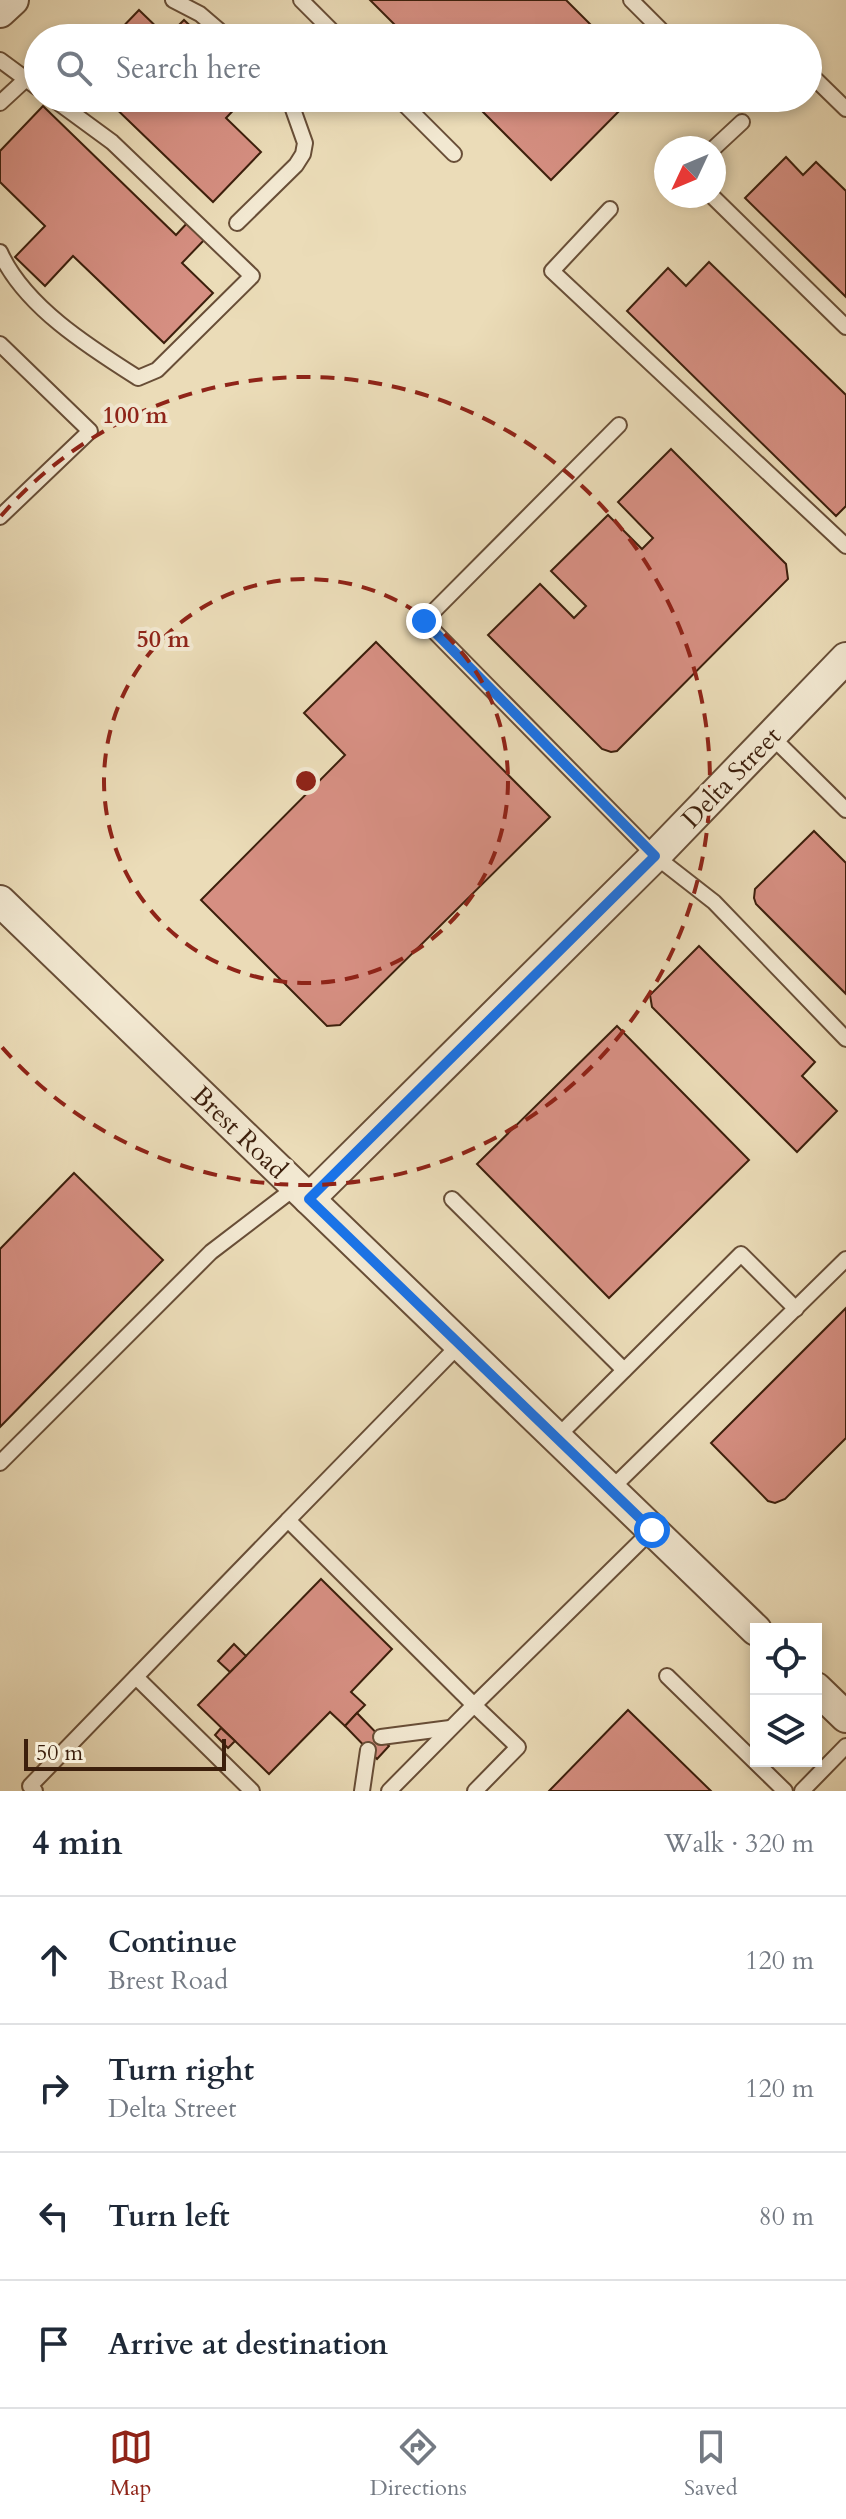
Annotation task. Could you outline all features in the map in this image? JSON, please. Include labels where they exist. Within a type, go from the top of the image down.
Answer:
[{"type":"street","points":[[0,12],[13,0]]},
{"type":"street","name":"Delta Street","points":[[303,1193],[655,856],[846,658]]},
{"type":"street","name":"Brest Road","points":[[0,901],[750,1624]]},
{"type":"street","points":[[822,1694],[846,1717]]},
{"type":"lane","points":[[173,0],[212,24]]},
{"type":"lane","points":[[301,0],[325,24]]},
{"type":"lane","points":[[631,0],[655,24]]},
{"type":"lane","points":[[0,60],[24,78]]},
{"type":"lane","points":[[822,86],[846,109]]},
{"type":"lane","points":[[0,103],[24,89]]},
{"type":"lane","points":[[0,252],[7,268],[48,313],[78,339],[138,378],[157,370],[252,276],[112,142],[71,112]]},
{"type":"lane","points":[[237,223],[296,165],[303,154],[305,143],[296,112]]},
{"type":"lane","points":[[412,112],[454,154]]},
{"type":"lane","points":[[726,137],[742,122]]},
{"type":"lane","points":[[724,208],[846,327]]},
{"type":"lane","points":[[610,209],[552,271],[846,546]]},
{"type":"lane","points":[[0,344],[90,431],[0,517]]},
{"type":"lane","points":[[619,425],[424,621],[655,856],[714,902],[846,1039]]},
{"type":"lane","points":[[771,736],[846,810]]},
{"type":"lane","points":[[0,1463],[211,1252],[303,1193]]},
{"type":"lane","points":[[452,1199],[624,1370]]},
{"type":"lane","points":[[556,1438],[741,1254],[796,1309]]},
{"type":"lane","points":[[610,1490],[846,1259]]},
{"type":"lane","points":[[35,1791],[30,1786],[460,1344]]},
{"type":"lane","points":[[288,1520],[518,1747],[475,1791]]},
{"type":"lane","points":[[389,1791],[652,1530]]},
{"type":"lane","points":[[667,1676],[785,1791]]},
{"type":"lane","points":[[136,1677],[252,1791]]},
{"type":"lane","points":[[381,1737],[450,1728]]},
{"type":"lane","points":[[802,1791],[846,1746]]},
{"type":"lane","points":[[362,1791],[368,1750]]},
{"type":"building","points":[[370,0],[566,0],[590,24],[394,24]]},
{"type":"building","points":[[139,10],[154,24],[126,24]]},
{"type":"building","points":[[37,112],[49,112],[176,235],[189,221],[207,237],[182,263],[213,293],[164,343],[73,256],[45,286],[15,257],[45,226],[0,182],[0,151]]},
{"type":"building","points":[[120,112],[232,112],[226,118],[261,152],[213,202]]},
{"type":"building","points":[[483,112],[618,112],[551,180]]},
{"type":"building","points":[[786,157],[803,175],[816,162],[846,191],[846,297],[745,198]]},
{"type":"building","points":[[709,262],[846,395],[846,506],[836,516],[627,311],[668,268],[686,286]]},
{"type":"building","points":[[671,449],[786,564],[788,579],[617,751],[611,752],[602,749],[488,635],[540,584],[574,618],[586,606],[551,571],[608,515],[642,549],[653,538],[618,502]]},
{"type":"building","points":[[376,642],[550,817],[340,1025],[327,1026],[201,900],[345,755],[304,713]]},
{"type":"building","points":[[814,831],[846,863],[846,994],[756,904],[754,898],[755,889]]},
{"type":"building","points":[[699,946],[815,1062],[802,1076],[837,1111],[797,1152],[652,1007],[650,995]]},
{"type":"building","points":[[617,1026],[749,1160],[609,1298],[477,1164]]},
{"type":"building","points":[[74,1173],[163,1260],[0,1427],[0,1249]]},
{"type":"building","points":[[846,1308],[846,1438],[785,1499],[775,1503],[768,1501],[711,1443]]},
{"type":"building","points":[[321,1579],[392,1649],[351,1692],[365,1705],[345,1726],[330,1712],[269,1774],[198,1705]]},
{"type":"building","points":[[234,1644],[246,1656],[230,1672],[218,1661]]},
{"type":"building","points":[[628,1710],[711,1791],[549,1791]]},
{"type":"building","points":[[357,1713],[389,1746],[377,1759],[345,1726]]},
{"type":"building","points":[[221,1728],[235,1741],[228,1748],[215,1735]]},
{"type":"route","points":[[424,621],[655,856],[309,1199],[652,1530]]}]
